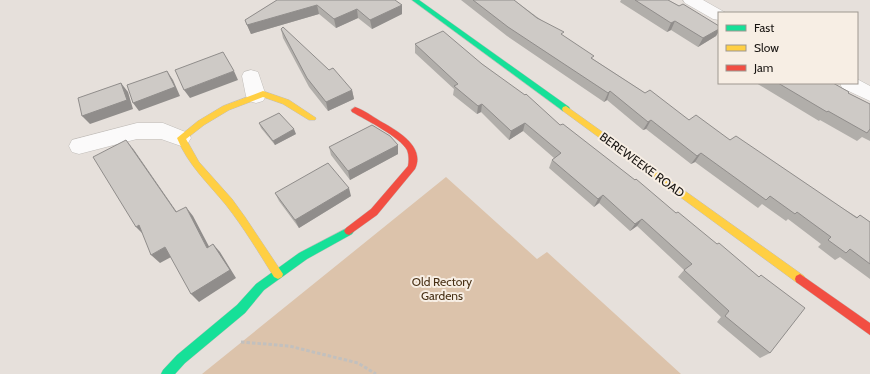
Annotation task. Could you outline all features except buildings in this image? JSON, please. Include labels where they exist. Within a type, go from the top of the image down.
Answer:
[{"type":"street","name":"BEREWEEKE ROAD","points":[[415,0],[870,330]]},
{"type":"street","points":[[691,0],[718,14]]},
{"type":"street","points":[[251,76],[256,96]]},
{"type":"street","points":[[850,84],[870,94]]},
{"type":"street","points":[[181,138],[201,123],[226,108],[262,94],[286,102],[312,118]]},
{"type":"street","points":[[167,374],[181,359],[241,309],[260,287],[303,256],[345,234],[363,222],[374,212],[412,167],[415,158],[406,142],[355,110]]},
{"type":"street","points":[[79,146],[137,131],[162,131],[181,138]]},
{"type":"street","points":[[181,138],[184,150],[201,174],[228,202],[251,232],[278,274]]},
{"type":"path","points":[[212,333],[222,340],[289,346],[358,363],[376,374]]},
{"type":"green space","name":"Old Rectory Gardens","points":[[446,177],[537,259],[547,252],[681,374],[202,374]]},
{"type":"traffic: fast","points":[[415,0],[566,109]]},
{"type":"traffic: fast","points":[[167,374],[181,359],[241,309],[260,287],[303,256],[349,231]]},
{"type":"traffic: slow","points":[[278,274],[236,211],[196,165],[185,148],[181,138],[201,123],[226,108],[263,94],[286,102],[312,118]]},
{"type":"traffic: slow","points":[[566,109],[800,279]]},
{"type":"traffic: jam","points":[[349,231],[374,212],[412,167],[413,161],[411,149],[403,140],[383,126],[355,110]]},
{"type":"traffic: jam","points":[[800,279],[870,330]]}]
